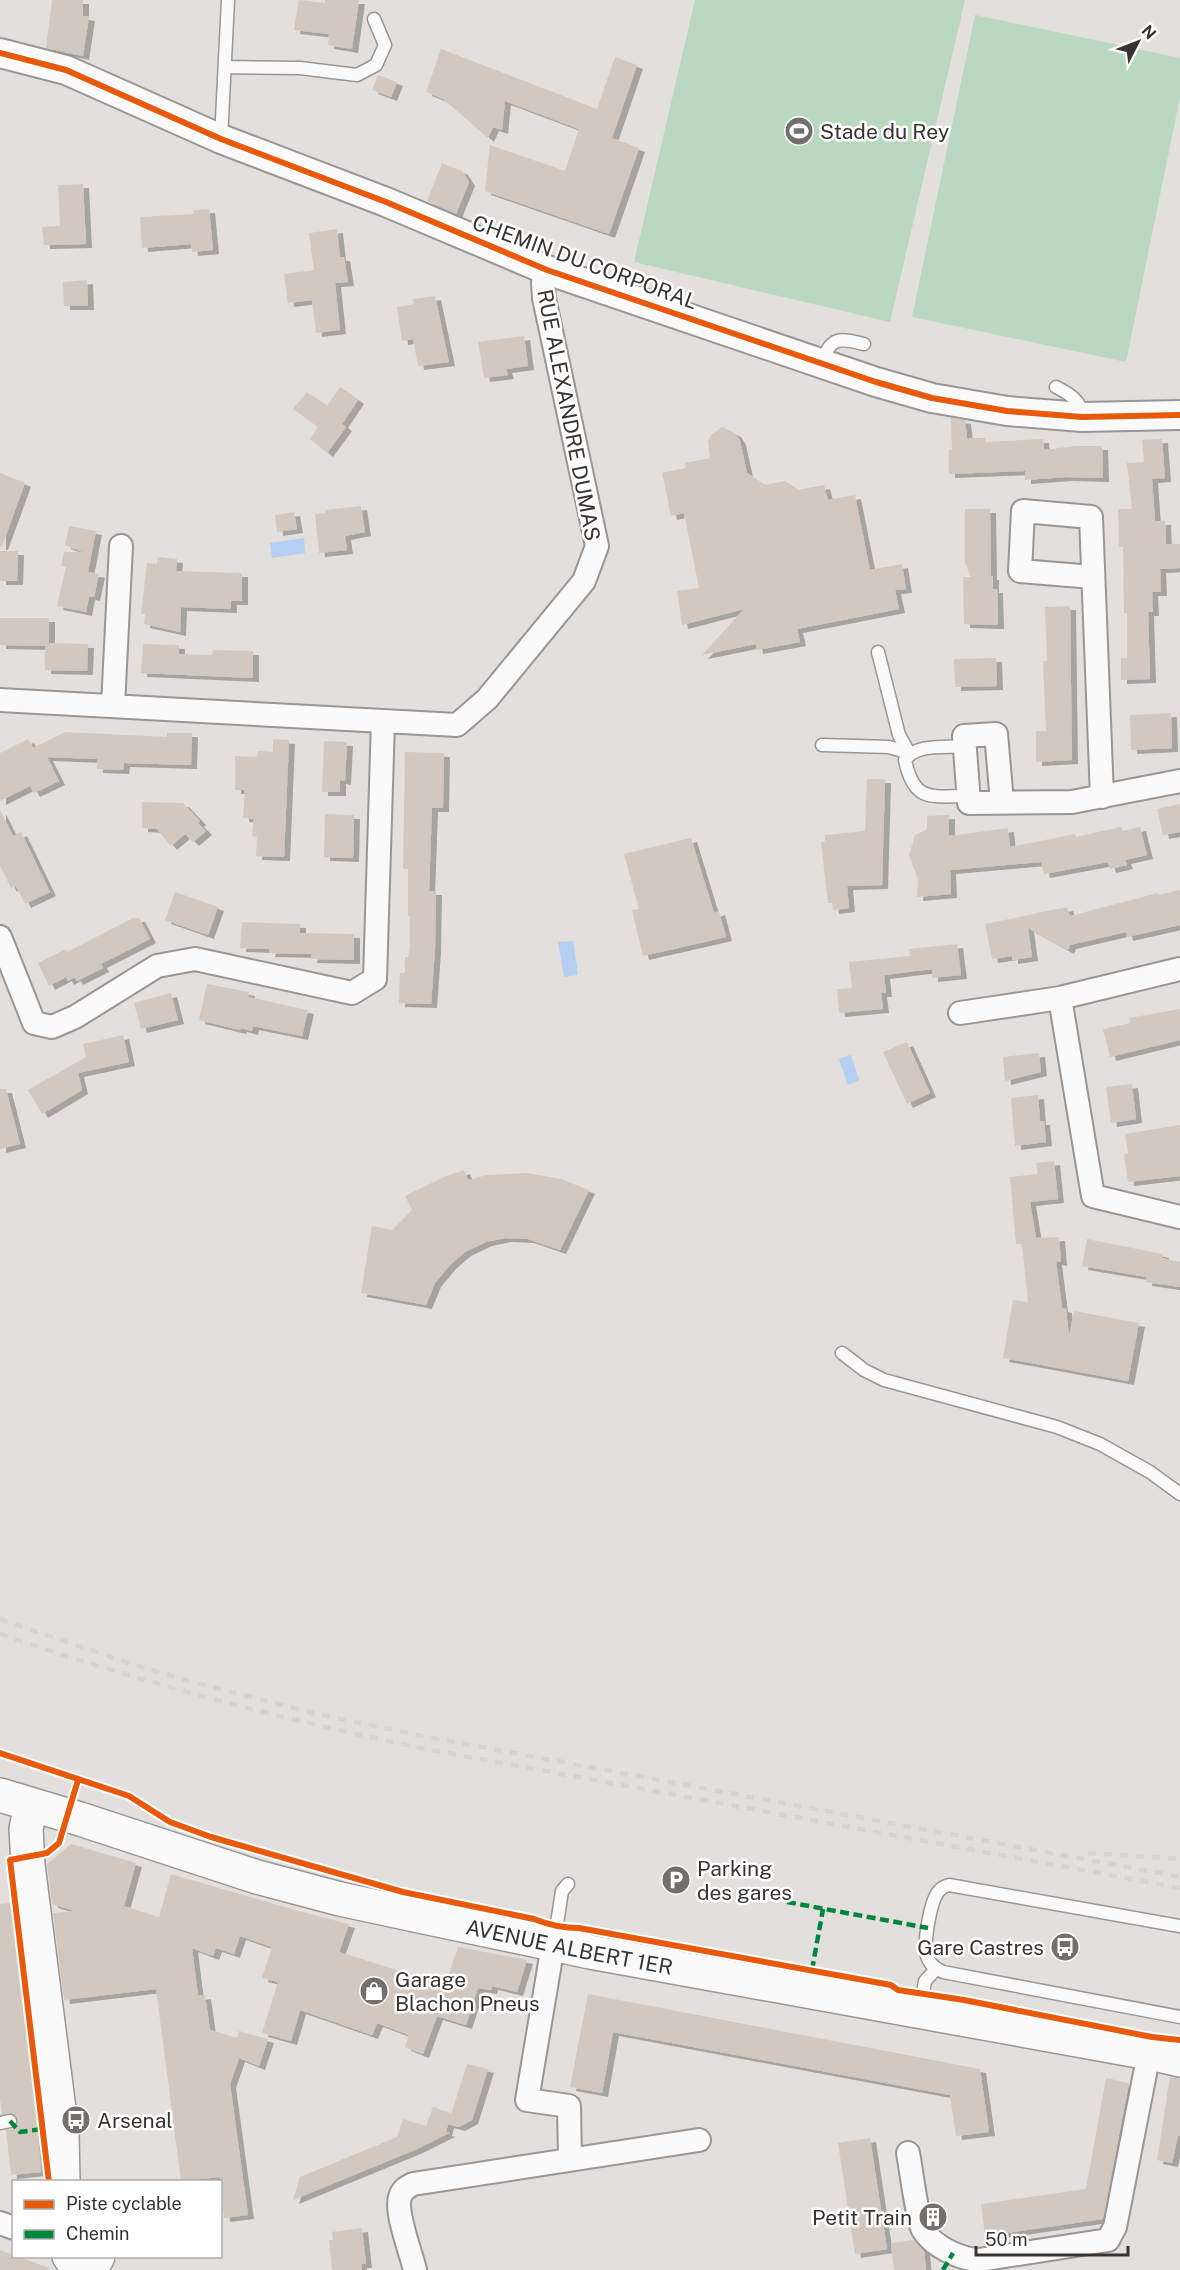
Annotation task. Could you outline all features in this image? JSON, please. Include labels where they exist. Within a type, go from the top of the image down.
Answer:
[{"type":"main road","name":"AVENUE ALBERT 1ER","points":[[0,1795],[257,1877],[340,1899],[554,1945],[1170,2056]]},
{"type":"main road","points":[[31,1805],[26,1822],[28,1864],[63,2142],[63,2180]]},
{"type":"street","name":"CHEMIN DU CORPORAL","points":[[0,52],[66,70],[220,139],[386,202],[547,270],[932,398],[1007,411],[1082,417],[1180,415]]},
{"type":"street","name":"RUE ALEXANDRE DUMAS","points":[[0,700],[457,725],[487,699],[584,582],[597,546],[544,298],[543,283],[547,270]]},
{"type":"street","points":[[113,706],[121,546]]},
{"type":"street","points":[[1093,577],[1102,797]]},
{"type":"street","points":[[0,937],[34,1023],[52,1027],[75,1017],[157,966],[195,959],[352,993],[375,979],[383,721]]},
{"type":"street","points":[[1002,802],[996,734],[964,736],[969,803],[1072,802],[1180,781]]},
{"type":"street","points":[[960,1013],[1060,998],[1180,969]]},
{"type":"street","points":[[1060,998],[1093,1196],[1180,1217]]},
{"type":"street","points":[[554,1945],[527,2100],[569,2106],[570,2159]]},
{"type":"street","points":[[908,2153],[922,2228],[932,2239],[962,2257],[979,2260],[1107,2240],[1113,2235],[1170,2056]]},
{"type":"street","points":[[415,2270],[399,2210],[399,2197],[405,2188],[413,2184],[699,2140]]},
{"type":"lane","points":[[220,139],[228,0]]},
{"type":"lane","points":[[225,67],[300,68],[357,75],[376,64],[385,45],[374,19]]},
{"type":"lane","points":[[822,363],[826,351],[834,342],[843,340],[864,344]]},
{"type":"lane","points":[[1056,387],[1079,404],[1082,417]]},
{"type":"lane","points":[[878,652],[899,735],[909,753]]},
{"type":"lane","points":[[822,746],[889,747],[909,753]]},
{"type":"lane","points":[[965,746],[917,749],[909,753],[905,759],[909,778],[917,789],[928,796],[969,796]]},
{"type":"lane","points":[[842,1353],[864,1370],[884,1380],[1057,1427],[1100,1444],[1150,1472],[1180,1494]]},
{"type":"lane","points":[[554,1945],[562,1891],[568,1884]]},
{"type":"lane","points":[[1180,1926],[949,1885],[939,1890],[935,1898],[925,1944],[927,1959],[936,1969],[943,1972],[1180,2017]]},
{"type":"lane","points":[[919,2012],[925,1981],[936,1969]]},
{"type":"green space","name":"Stade du Rey","points":[[695,0],[965,0],[890,322],[634,262]]},
{"type":"green space","points":[[975,15],[1180,58],[1180,97],[1126,362],[912,317]]},
{"type":"water","points":[[304,538],[305,553],[272,558],[270,543]]},
{"type":"water","points":[[573,941],[578,975],[564,977],[558,942]]},
{"type":"water","points":[[851,1055],[859,1080],[848,1085],[839,1059]]},
{"type":"building","points":[[52,0],[83,0],[83,16],[89,17],[83,56],[46,48]]},
{"type":"building","points":[[299,0],[325,3],[325,0],[359,0],[352,49],[328,45],[329,34],[294,30]]},
{"type":"building","points":[[441,49],[597,109],[615,57],[637,65],[612,138],[639,148],[609,234],[485,191],[490,145],[565,171],[579,129],[505,101],[502,130],[493,127],[488,138],[443,99],[426,92]]},
{"type":"building","points":[[378,75],[397,82],[391,97],[372,90]]},
{"type":"building","points":[[442,163],[462,171],[469,182],[456,214],[427,201]]},
{"type":"building","points":[[83,184],[86,244],[44,245],[42,227],[60,226],[58,185]]},
{"type":"building","points":[[209,209],[213,250],[192,252],[191,244],[142,248],[140,217],[194,214],[193,210]]},
{"type":"building","points":[[337,229],[340,257],[344,257],[348,282],[335,283],[340,330],[316,333],[312,300],[288,303],[284,274],[314,270],[309,233]]},
{"type":"building","points":[[87,280],[88,306],[64,306],[63,282]]},
{"type":"building","points":[[435,296],[449,362],[418,366],[413,339],[402,341],[397,307],[414,304],[413,299]]},
{"type":"building","points":[[524,336],[528,366],[506,369],[508,375],[484,378],[478,342]]},
{"type":"building","points":[[340,387],[358,400],[342,424],[346,427],[327,453],[310,439],[318,427],[293,409],[307,392],[327,406]]},
{"type":"building","points":[[951,418],[965,420],[967,438],[985,438],[985,442],[1043,439],[1044,450],[1074,446],[1102,446],[1103,478],[1066,477],[1025,480],[1025,471],[949,474],[949,450],[952,449]]},
{"type":"building","points":[[722,427],[735,433],[740,441],[747,473],[765,485],[785,481],[798,490],[824,485],[828,500],[855,495],[870,570],[902,564],[906,589],[895,590],[899,609],[797,629],[800,642],[757,650],[756,644],[702,655],[744,609],[682,625],[677,591],[699,588],[684,513],[671,516],[662,473],[686,468],[685,463],[710,458],[708,440]]},
{"type":"building","points":[[1162,439],[1165,478],[1152,479],[1155,521],[1165,521],[1166,544],[1180,544],[1180,568],[1160,569],[1161,592],[1152,592],[1153,612],[1148,612],[1150,679],[1121,680],[1121,658],[1127,658],[1127,613],[1124,613],[1123,547],[1119,547],[1118,509],[1132,509],[1127,463],[1144,462],[1142,440]]},
{"type":"building","points":[[0,473],[25,483],[2,546],[0,546]]},
{"type":"building","points":[[361,506],[365,532],[345,536],[347,550],[319,553],[315,514],[326,513],[325,510]]},
{"type":"building","points":[[965,509],[990,509],[991,576],[993,576],[993,589],[997,589],[998,625],[964,624],[963,577],[971,577],[965,563]]},
{"type":"building","points":[[294,512],[297,529],[277,532],[275,515]]},
{"type":"building","points":[[69,526],[96,531],[88,572],[99,574],[94,597],[89,596],[86,612],[57,606],[66,567],[61,566],[64,552],[83,552],[65,545]]},
{"type":"building","points":[[0,551],[18,551],[17,581],[0,581]]},
{"type":"building","points":[[158,557],[177,559],[176,571],[242,573],[242,601],[231,601],[231,609],[181,607],[180,632],[144,624],[145,614],[141,614],[147,563],[157,564]]},
{"type":"building","points":[[1070,606],[1072,760],[1036,762],[1036,731],[1046,731],[1043,661],[1047,661],[1045,607]]},
{"type":"building","points":[[0,618],[49,618],[49,643],[88,644],[87,671],[45,670],[45,646],[0,645]]},
{"type":"building","points":[[143,644],[179,645],[179,654],[212,655],[213,650],[253,651],[253,678],[141,673]]},
{"type":"building","points":[[996,658],[997,686],[955,687],[954,659]]},
{"type":"building","points":[[1171,713],[1172,748],[1131,750],[1130,715]]},
{"type":"building","points":[[65,732],[167,737],[167,733],[192,733],[191,765],[124,763],[123,770],[97,769],[97,759],[47,757],[59,781],[34,793],[30,786],[0,801],[0,753],[28,739],[33,748]]},
{"type":"building","points":[[273,739],[289,740],[284,857],[256,856],[257,837],[252,836],[254,819],[243,818],[245,790],[235,790],[235,756],[257,757],[258,751],[273,752]]},
{"type":"building","points":[[324,741],[347,742],[345,781],[340,780],[340,792],[322,792]]},
{"type":"building","points":[[405,752],[444,753],[443,808],[432,808],[429,891],[436,891],[431,1004],[399,1003],[400,973],[405,973],[405,957],[408,957],[410,948],[408,869],[403,869]]},
{"type":"building","points":[[867,779],[885,779],[882,885],[847,886],[849,908],[833,910],[832,903],[828,903],[821,842],[825,841],[825,835],[865,831]]},
{"type":"building","points":[[142,802],[183,803],[206,831],[193,842],[185,834],[171,846],[157,829],[142,828]]},
{"type":"building","points":[[1180,804],[1180,832],[1163,835],[1157,809]]},
{"type":"building","points":[[0,810],[13,836],[21,832],[50,892],[25,904],[16,886],[11,888],[0,866]]},
{"type":"building","points":[[325,814],[354,815],[353,858],[324,857]]},
{"type":"building","points":[[949,815],[949,836],[1008,828],[1010,847],[1075,834],[1076,837],[1121,827],[1122,831],[1140,827],[1147,855],[1125,860],[1127,865],[1110,869],[1108,862],[1044,874],[1041,862],[950,870],[951,894],[917,897],[918,880],[909,855],[915,835],[927,829],[927,816]]},
{"type":"building","points":[[691,838],[714,913],[719,911],[726,937],[643,956],[632,910],[639,909],[624,854]]},
{"type":"building","points":[[1180,890],[1180,925],[1127,937],[1126,932],[1070,945],[1068,950],[1028,928],[1032,957],[1012,960],[1012,956],[992,959],[985,924],[1067,907],[1070,916],[1158,893],[1158,895]]},
{"type":"building","points":[[175,892],[218,907],[208,935],[165,920]]},
{"type":"building","points":[[133,918],[139,918],[150,939],[101,964],[103,968],[77,981],[75,977],[68,981],[66,977],[49,986],[38,963],[66,949],[67,952]]},
{"type":"building","points":[[242,922],[300,924],[300,933],[354,934],[354,960],[311,959],[312,954],[269,953],[270,949],[240,948]]},
{"type":"building","points":[[957,944],[961,975],[932,978],[932,969],[884,975],[886,993],[881,993],[883,1009],[839,1013],[837,989],[852,988],[849,962],[910,956],[909,949]]},
{"type":"building","points":[[207,984],[249,992],[248,997],[308,1010],[302,1036],[253,1026],[252,1031],[241,1028],[240,1030],[199,1020]]},
{"type":"building","points":[[171,993],[178,1020],[141,1029],[134,1003]]},
{"type":"building","points":[[1180,1009],[1180,1040],[1110,1057],[1103,1029],[1130,1023],[1129,1018]]},
{"type":"building","points":[[123,1035],[129,1062],[78,1073],[82,1090],[42,1114],[28,1090],[86,1057],[83,1044]]},
{"type":"building","points":[[907,1042],[930,1093],[907,1104],[883,1052]]},
{"type":"building","points":[[1039,1053],[1041,1072],[1005,1081],[1003,1057]]},
{"type":"building","points":[[1132,1084],[1136,1119],[1111,1123],[1106,1087]]},
{"type":"building","points":[[0,1089],[6,1089],[20,1144],[0,1149]]},
{"type":"building","points":[[1038,1095],[1040,1121],[1044,1121],[1046,1142],[1015,1146],[1011,1098]]},
{"type":"building","points":[[1180,1125],[1180,1176],[1128,1182],[1124,1154],[1128,1153],[1125,1134]]},
{"type":"building","points":[[1054,1161],[1058,1199],[1030,1202],[1036,1238],[1059,1237],[1061,1262],[1056,1261],[1062,1308],[1066,1309],[1069,1337],[1074,1311],[1139,1323],[1128,1381],[1003,1358],[1013,1300],[1028,1302],[1022,1244],[1016,1244],[1010,1177],[1038,1174],[1036,1163]]},
{"type":"building","points":[[464,1170],[468,1180],[487,1175],[527,1173],[561,1179],[589,1190],[560,1250],[528,1239],[505,1238],[486,1242],[465,1252],[450,1265],[435,1283],[426,1305],[361,1293],[372,1226],[392,1230],[412,1210],[405,1196]]},
{"type":"building","points":[[1087,1239],[1163,1254],[1162,1258],[1180,1262],[1180,1287],[1146,1282],[1147,1277],[1082,1266]]},
{"type":"building","points":[[71,1844],[136,1863],[124,1906],[159,1917],[171,1874],[349,1924],[339,1952],[406,1973],[446,1982],[458,1947],[527,1960],[517,1992],[492,1986],[491,1990],[478,1988],[466,2025],[437,2016],[423,2054],[405,2047],[409,2035],[377,2023],[372,2035],[300,2010],[291,2041],[262,2033],[278,1982],[262,1978],[272,1947],[240,1936],[234,1954],[216,1948],[213,1956],[192,1948],[198,1996],[205,1995],[210,2030],[237,2038],[239,2031],[268,2039],[259,2066],[239,2058],[230,2084],[248,2215],[224,2218],[220,2177],[181,2180],[156,1989],[64,2000],[53,1913],[75,1911],[52,1904],[47,1864]]},
{"type":"building","points":[[11,1903],[41,2172],[11,2175],[6,2130],[15,2128],[18,2120],[13,2113],[2,2114],[0,2099],[0,1904]]},
{"type":"building","points":[[588,1994],[980,2069],[989,2132],[956,2136],[950,2095],[613,2032],[602,2093],[570,2087]]},
{"type":"building","points":[[467,2064],[488,2069],[472,2120],[459,2127],[448,2124]]},
{"type":"building","points":[[1170,2077],[1180,2078],[1180,2136],[1178,2135],[1172,2163],[1157,2160]]},
{"type":"building","points":[[1106,2078],[1129,2083],[1103,2219],[985,2236],[981,2204],[1086,2189]]},
{"type":"building","points":[[433,2107],[451,2113],[446,2132],[449,2133],[417,2149],[293,2200],[300,2177],[397,2137],[403,2119],[426,2126]]},
{"type":"building","points":[[870,2138],[887,2249],[855,2254],[838,2143]]},
{"type":"building","points":[[362,2228],[366,2264],[361,2264],[362,2270],[332,2270],[329,2240],[333,2240],[332,2232]]},
{"type":"building","points":[[914,2240],[924,2251],[926,2270],[894,2270],[891,2243]]},
{"type":"building","points":[[0,2250],[12,2254],[12,2258],[22,2258],[49,2268],[49,2270],[0,2270]]},
{"type":"railway","points":[[0,1619],[122,1661],[317,1714],[428,1737],[1180,1877]]},
{"type":"railway","points":[[0,1634],[104,1668],[209,1698],[421,1748],[1180,1888]]},
{"type":"railway","points":[[1088,1853],[1180,1859]]},
{"type":"marked path","points":[[787,1902],[928,1928]]},
{"type":"marked path","points":[[812,1970],[823,1909]]},
{"type":"marked path","points":[[10,2121],[20,2132],[42,2129]]},
{"type":"marked path","points":[[943,2270],[953,2253]]},
{"type":"cycle path","points":[[0,53],[66,70],[221,139],[386,202],[547,270],[876,382],[932,398],[1007,411],[1082,417],[1180,415]]},
{"type":"cycle path","points":[[0,1753],[129,1796],[170,1822],[211,1837],[403,1892],[534,1919],[556,1926],[579,1928],[891,1985],[898,1990],[964,2000],[1152,2037],[1180,2040]]},
{"type":"cycle path","points":[[49,2180],[10,1860],[47,1853],[59,1843],[78,1780]]},
{"type":"place","name":"Stade du Rey","points":[[799,131]]},
{"type":"place","name":"Parking des gares","points":[[676,1880]]},
{"type":"place","name":"Gare Castres","points":[[1065,1947]]},
{"type":"place","name":"Garage Blachon Pneus","points":[[374,1991]]},
{"type":"place","name":"Arsenal","points":[[76,2120]]},
{"type":"place","name":"Petit Train","points":[[933,2217]]}]
